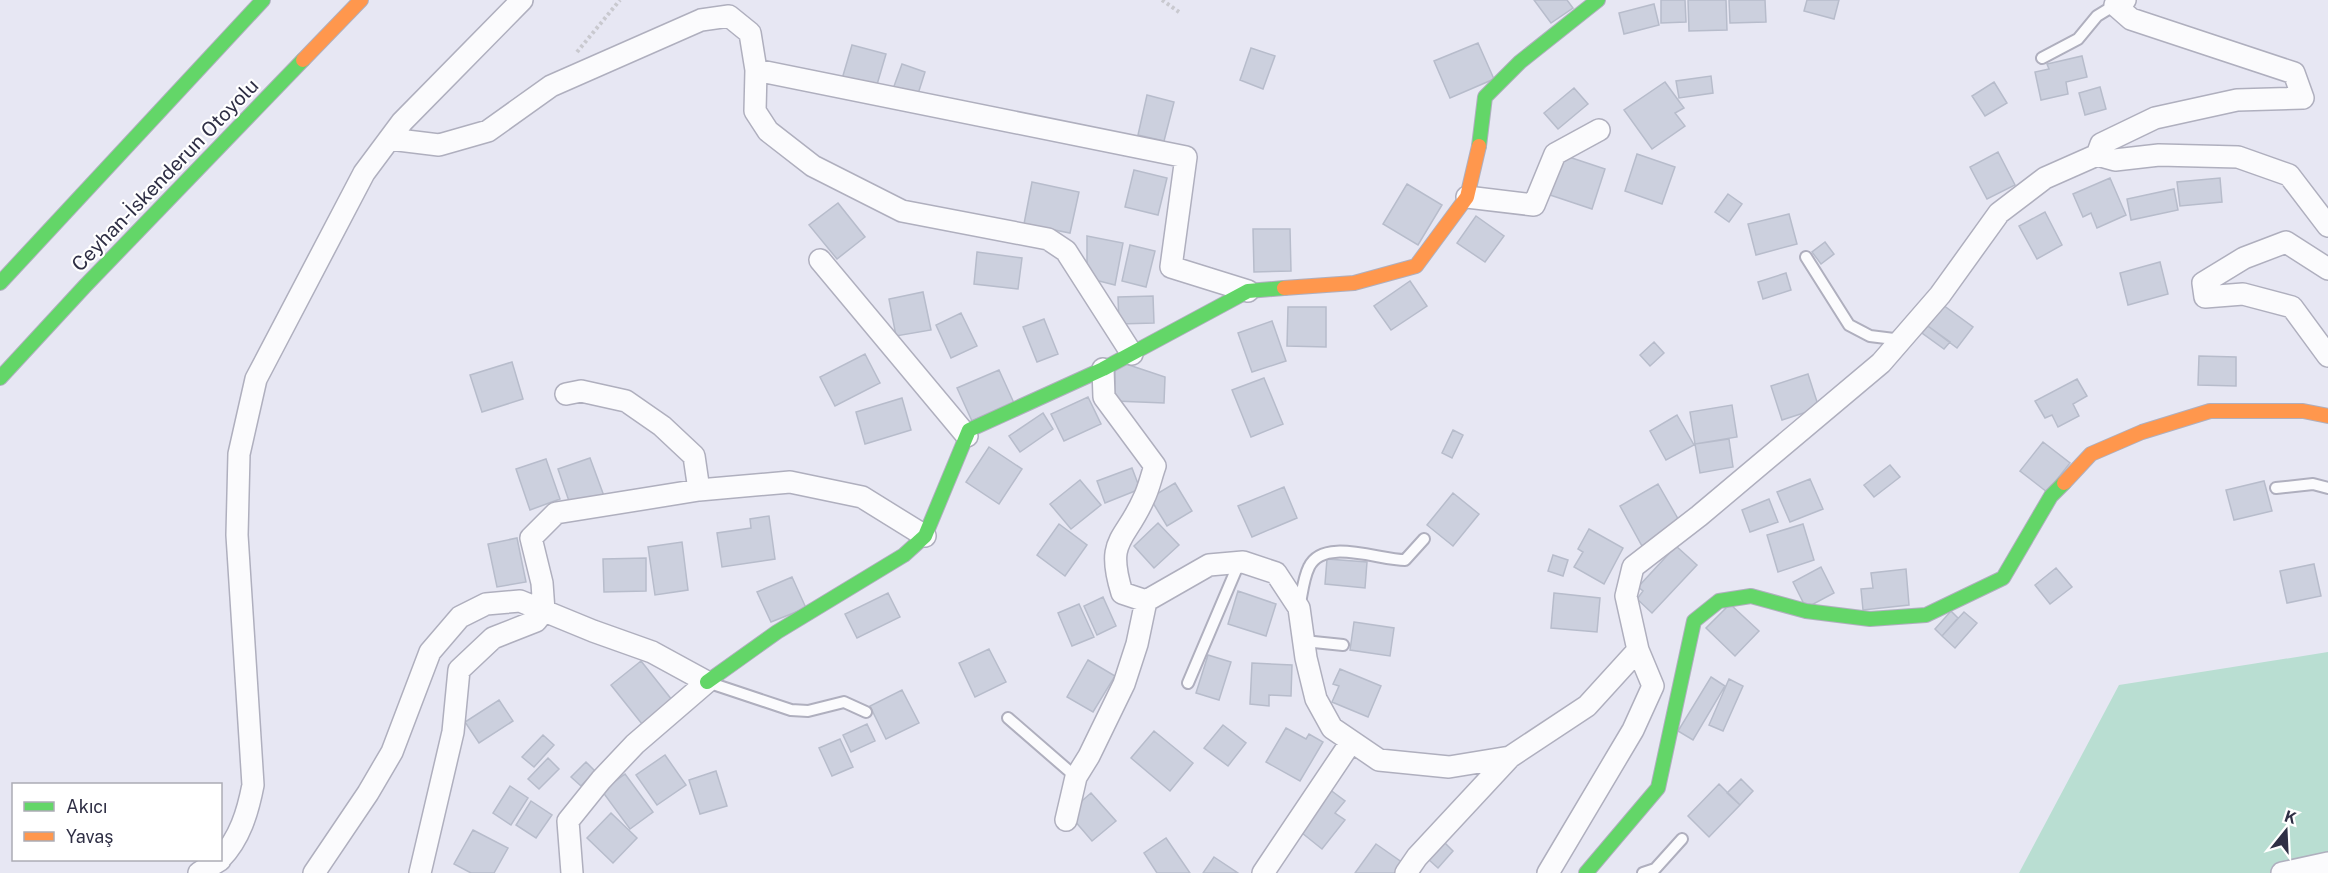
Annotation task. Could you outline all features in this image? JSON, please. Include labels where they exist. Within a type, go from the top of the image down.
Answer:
[{"type":"main road","points":[[0,283],[263,0]]},
{"type":"main road","name":"Ceyhan-İskenderun Otoyolu","points":[[0,378],[85,286],[361,0]]},
{"type":"main road","points":[[707,682],[777,632],[904,555],[925,536],[969,430],[1102,369],[1248,291],[1354,283],[1416,266],[1467,196],[1477,158],[1485,97],[1520,62],[1598,0]]},
{"type":"main road","points":[[1586,873],[1658,788],[1694,621],[1719,601],[1751,596],[1806,610],[1870,619],[1926,615],[2003,578],[2051,496],[2091,454],[2142,432],[2210,411],[2303,411],[2324,421]]},
{"type":"street","points":[[222,856],[236,837],[248,812],[253,785],[237,535],[239,454],[256,379],[364,173],[402,122],[522,0]]},
{"type":"street","points":[[2097,155],[2101,144],[2155,118],[2237,100],[2303,98],[2294,73],[2131,19],[2120,3]]},
{"type":"street","points":[[390,139],[438,145],[488,131],[551,86],[701,20],[729,16],[750,33],[756,70],[755,111],[768,131],[813,166],[902,211],[1048,239],[1066,251],[1131,354]]},
{"type":"street","points":[[756,70],[1186,157],[1171,267],[1248,291]]},
{"type":"street","points":[[1467,196],[1534,205],[1555,154],[1599,130]]},
{"type":"street","points":[[1548,873],[1633,730],[1653,686],[1638,650],[1626,596],[1633,567],[1699,516],[1881,363],[1940,295],[1999,213],[2045,178],[2097,155],[2115,160],[2159,155],[2238,157],[2289,175],[2328,226]]},
{"type":"street","points":[[2328,268],[2286,243],[2244,258],[2203,282],[2205,297],[2243,294],[2292,307],[2328,356]]},
{"type":"street","points":[[820,260],[967,436]]},
{"type":"street","points":[[1102,369],[1104,397],[1155,466],[1144,499],[1116,545],[1116,571],[1122,593],[1146,601],[1209,565],[1239,563],[1276,573],[1299,608],[1316,699],[1332,728],[1379,760],[1449,767],[1510,757]]},
{"type":"street","points":[[566,394],[581,391],[626,401],[662,426],[694,456],[699,490]]},
{"type":"street","points":[[420,873],[453,732],[459,670],[493,638],[536,621],[544,611],[542,583],[531,538],[556,513],[699,490],[790,482],[862,497],[925,536]]},
{"type":"street","points":[[315,873],[392,752],[430,652],[460,617],[486,604],[520,601],[652,652],[707,682],[635,744],[601,780],[568,821],[572,873]]},
{"type":"street","points":[[1066,820],[1076,777],[1089,756],[1124,684],[1137,644],[1146,601]]},
{"type":"street","points":[[1406,873],[1417,857],[1510,757],[1587,706],[1638,650]]},
{"type":"street","points":[[1263,873],[1351,742]]},
{"type":"street","points":[[199,873],[217,861]]},
{"type":"street","points":[[2282,873],[2328,863]]},
{"type":"lane","points":[[2042,58],[2078,39],[2097,15],[2120,3]]},
{"type":"lane","points":[[1806,257],[1849,325],[1870,336],[1902,340]]},
{"type":"lane","points":[[2276,488],[2313,484],[2328,488]]},
{"type":"lane","points":[[1299,608],[1309,567],[1316,557],[1326,552],[1339,551],[1405,560],[1424,539]]},
{"type":"lane","points":[[1188,683],[1239,563]]},
{"type":"lane","points":[[1304,641],[1343,645]]},
{"type":"lane","points":[[707,682],[791,710],[808,711],[844,702],[866,712]]},
{"type":"lane","points":[[1008,718],[1076,777]]},
{"type":"lane","points":[[1643,873],[1655,869],[1682,839]]},
{"type":"path","points":[[574,55],[620,0]]},
{"type":"path","points":[[1162,0],[1179,12]]},
{"type":"green space","points":[[2328,652],[2328,873],[2019,873],[2119,685]]},
{"type":"building","points":[[1534,0],[1567,0],[1573,8],[1551,23]]},
{"type":"building","points":[[1661,0],[1685,0],[1686,22],[1661,23]]},
{"type":"building","points":[[1688,0],[1726,0],[1727,30],[1689,31]]},
{"type":"building","points":[[1729,0],[1765,0],[1766,22],[1730,23]]},
{"type":"building","points":[[1807,0],[1839,0],[1834,19],[1804,11]]},
{"type":"building","points":[[1654,4],[1659,25],[1624,34],[1619,13]]},
{"type":"building","points":[[1478,43],[1494,79],[1450,98],[1434,61]]},
{"type":"building","points":[[852,45],[886,54],[876,88],[842,79]]},
{"type":"building","points":[[1251,48],[1275,56],[1263,89],[1240,80]]},
{"type":"building","points":[[2082,56],[2087,77],[2066,82],[2068,94],[2041,100],[2035,72],[2049,69],[2047,64]]},
{"type":"building","points":[[902,64],[925,72],[917,97],[893,89]]},
{"type":"building","points":[[1711,76],[1713,93],[1679,98],[1676,81]]},
{"type":"building","points":[[1665,82],[1684,108],[1675,113],[1685,126],[1652,149],[1624,110]]},
{"type":"building","points":[[1994,82],[2007,103],[1985,116],[1972,96]]},
{"type":"building","points":[[2100,87],[2106,109],[2085,115],[2079,93]]},
{"type":"building","points":[[1574,88],[1588,104],[1558,129],[1544,113]]},
{"type":"building","points":[[1147,95],[1174,102],[1164,141],[1138,135]]},
{"type":"building","points":[[1998,152],[2015,185],[1987,199],[1970,167]]},
{"type":"building","points":[[1637,154],[1675,167],[1662,204],[1625,191]]},
{"type":"building","points":[[1563,155],[1605,169],[1592,209],[1550,195]]},
{"type":"building","points":[[1134,170],[1167,178],[1158,215],[1125,207]]},
{"type":"building","points":[[2110,178],[2126,215],[2097,228],[2091,213],[2083,217],[2073,194]]},
{"type":"building","points":[[2220,178],[2222,202],[2180,206],[2177,182]]},
{"type":"building","points":[[1032,182],[1079,192],[1070,233],[1024,224]]},
{"type":"building","points":[[1407,184],[1442,205],[1418,245],[1383,224]]},
{"type":"building","points":[[2174,189],[2178,210],[2131,220],[2127,199]]},
{"type":"building","points":[[1728,194],[1742,204],[1729,222],[1715,212]]},
{"type":"building","points":[[838,203],[865,237],[837,259],[809,225]]},
{"type":"building","points":[[2045,212],[2062,245],[2037,259],[2019,226]]},
{"type":"building","points":[[1789,214],[1797,244],[1756,255],[1748,224]]},
{"type":"building","points":[[1476,216],[1504,236],[1485,262],[1457,243]]},
{"type":"building","points":[[1253,229],[1290,229],[1291,271],[1254,272]]},
{"type":"building","points":[[1087,236],[1123,243],[1115,285],[1087,278]]},
{"type":"building","points":[[1825,242],[1834,254],[1821,264],[1812,252]]},
{"type":"building","points":[[1130,245],[1155,251],[1146,287],[1122,281]]},
{"type":"building","points":[[977,252],[1022,258],[1018,289],[974,284]]},
{"type":"building","points":[[2160,262],[2168,294],[2128,305],[2120,273]]},
{"type":"building","points":[[1786,273],[1791,290],[1763,299],[1758,282]]},
{"type":"building","points":[[1410,281],[1427,306],[1391,330],[1374,306]]},
{"type":"building","points":[[923,292],[931,330],[896,336],[889,299]]},
{"type":"building","points":[[1153,296],[1154,323],[1119,324],[1118,297]]},
{"type":"building","points":[[1943,305],[1973,327],[1957,348],[1928,326]]},
{"type":"building","points":[[1288,307],[1326,307],[1326,347],[1287,346]]},
{"type":"building","points":[[961,313],[977,346],[951,358],[936,325]]},
{"type":"building","points":[[1044,319],[1058,354],[1037,362],[1023,327]]},
{"type":"building","points":[[1272,321],[1286,361],[1252,372],[1238,333]]},
{"type":"building","points":[[1928,326],[1950,342],[1944,349],[1922,333]]},
{"type":"building","points":[[1654,342],[1664,353],[1650,366],[1640,355]]},
{"type":"building","points":[[865,354],[880,383],[835,406],[820,377]]},
{"type":"building","points":[[2199,356],[2236,357],[2236,386],[2198,385]]},
{"type":"building","points":[[512,362],[523,399],[482,412],[470,375]]},
{"type":"building","points":[[1126,364],[1165,377],[1164,403],[1115,401],[1115,369]]},
{"type":"building","points":[[999,370],[1014,403],[972,421],[957,388]]},
{"type":"building","points":[[1808,374],[1819,408],[1782,420],[1771,386]]},
{"type":"building","points":[[1264,378],[1283,424],[1251,437],[1232,390]]},
{"type":"building","points":[[2077,379],[2087,396],[2073,404],[2079,416],[2058,427],[2052,415],[2045,418],[2035,401]]},
{"type":"building","points":[[1088,397],[1101,424],[1064,441],[1051,414]]},
{"type":"building","points":[[902,398],[911,430],[865,444],[856,412]]},
{"type":"building","points":[[1732,405],[1737,437],[1695,444],[1690,412]]},
{"type":"building","points":[[1043,413],[1053,429],[1020,452],[1009,436]]},
{"type":"building","points":[[1677,415],[1694,445],[1666,460],[1650,431]]},
{"type":"building","points":[[1453,430],[1463,435],[1452,458],[1442,453]]},
{"type":"building","points":[[1729,439],[1733,467],[1700,473],[1695,444]]},
{"type":"building","points":[[2043,442],[2070,463],[2047,492],[2020,471]]},
{"type":"building","points":[[989,447],[1022,469],[999,504],[966,482]]},
{"type":"building","points":[[590,458],[604,496],[571,507],[558,469]]},
{"type":"building","points":[[546,459],[560,499],[530,510],[516,469]]},
{"type":"building","points":[[1890,465],[1900,477],[1874,497],[1864,485]]},
{"type":"building","points":[[1132,468],[1140,489],[1105,503],[1097,481]]},
{"type":"building","points":[[1810,479],[1823,509],[1790,522],[1777,492]]},
{"type":"building","points":[[1080,480],[1101,505],[1071,529],[1050,504]]},
{"type":"building","points":[[2264,481],[2272,511],[2234,520],[2226,490]]},
{"type":"building","points":[[1175,483],[1192,511],[1167,526],[1150,498]]},
{"type":"building","points":[[1658,484],[1681,524],[1642,546],[1620,506]]},
{"type":"building","points":[[1284,487],[1297,518],[1252,537],[1238,506]]},
{"type":"building","points":[[1453,493],[1479,514],[1453,546],[1427,525]]},
{"type":"building","points":[[1769,499],[1778,522],[1750,532],[1742,510]]},
{"type":"building","points":[[769,516],[775,559],[722,567],[717,533],[751,528],[750,519]]},
{"type":"building","points":[[1158,523],[1179,545],[1154,568],[1134,546]]},
{"type":"building","points":[[1059,524],[1087,545],[1065,576],[1037,555]]},
{"type":"building","points":[[1803,524],[1814,560],[1778,572],[1767,535]]},
{"type":"building","points":[[1589,529],[1623,548],[1604,584],[1574,567],[1583,552],[1578,549]]},
{"type":"building","points":[[517,538],[526,582],[497,587],[488,544]]},
{"type":"building","points":[[682,542],[688,590],[655,595],[648,547]]},
{"type":"building","points":[[1676,546],[1697,565],[1652,613],[1637,599],[1643,591],[1638,587]]},
{"type":"building","points":[[1553,555],[1568,560],[1563,576],[1548,571]]},
{"type":"building","points":[[646,558],[646,591],[604,592],[603,559]]},
{"type":"building","points":[[1327,559],[1367,562],[1365,588],[1325,584]]},
{"type":"building","points":[[2314,564],[2321,596],[2287,603],[2280,571]]},
{"type":"building","points":[[1821,567],[1834,593],[1806,608],[1793,582]]},
{"type":"building","points":[[2056,568],[2072,587],[2050,604],[2035,585]]},
{"type":"building","points":[[1906,569],[1909,605],[1863,610],[1861,589],[1873,588],[1871,573]]},
{"type":"building","points":[[792,577],[806,608],[771,622],[757,592]]},
{"type":"building","points":[[1238,591],[1276,604],[1266,636],[1228,624]]},
{"type":"building","points":[[888,593],[900,617],[857,638],[845,614]]},
{"type":"building","points":[[1554,593],[1600,598],[1597,632],[1551,628]]},
{"type":"building","points":[[1103,597],[1116,626],[1097,635],[1084,606]]},
{"type":"building","points":[[1079,604],[1094,637],[1072,646],[1058,613]]},
{"type":"building","points":[[1730,604],[1759,631],[1735,656],[1706,628]]},
{"type":"building","points":[[1951,611],[1958,618],[1942,636],[1935,629]]},
{"type":"building","points":[[1964,612],[1977,623],[1955,648],[1942,636]]},
{"type":"building","points":[[1354,622],[1394,628],[1390,656],[1350,650]]},
{"type":"building","points":[[989,649],[1006,682],[975,697],[959,663]]},
{"type":"building","points":[[1208,655],[1231,662],[1219,700],[1196,693]]},
{"type":"building","points":[[1088,660],[1115,676],[1093,712],[1067,697]]},
{"type":"building","points":[[641,661],[672,700],[642,724],[611,685]]},
{"type":"building","points":[[1252,663],[1292,665],[1291,696],[1269,695],[1269,706],[1250,704]]},
{"type":"building","points":[[1340,669],[1381,686],[1368,717],[1332,702],[1339,686],[1333,684]]},
{"type":"building","points":[[1711,677],[1725,686],[1693,740],[1678,731]]},
{"type":"building","points":[[1729,679],[1743,686],[1723,731],[1709,725]]},
{"type":"building","points":[[902,690],[919,723],[886,739],[870,706]]},
{"type":"building","points":[[499,700],[513,721],[479,743],[465,722]]},
{"type":"building","points":[[867,724],[875,741],[851,752],[843,735]]},
{"type":"building","points":[[1223,725],[1246,743],[1228,766],[1204,748]]},
{"type":"building","points":[[1286,728],[1306,739],[1309,734],[1323,742],[1300,781],[1266,762]]},
{"type":"building","points":[[1154,731],[1193,763],[1170,791],[1131,758]]},
{"type":"building","points":[[543,735],[554,745],[534,767],[522,757]]},
{"type":"building","points":[[840,739],[853,767],[832,776],[819,748]]},
{"type":"building","points":[[665,755],[686,785],[657,805],[636,775]]},
{"type":"building","points":[[548,758],[559,769],[539,789],[528,779]]},
{"type":"building","points":[[586,762],[595,771],[581,786],[571,777]]},
{"type":"building","points":[[716,771],[727,806],[700,814],[689,780]]},
{"type":"building","points":[[625,774],[653,812],[630,829],[602,791]]},
{"type":"building","points":[[1741,779],[1753,791],[1740,805],[1727,793]]},
{"type":"building","points":[[1719,784],[1740,805],[1709,837],[1688,816]]},
{"type":"building","points":[[510,786],[528,798],[511,825],[493,813]]},
{"type":"building","points":[[1329,789],[1345,801],[1335,813],[1345,820],[1322,849],[1297,829]]},
{"type":"building","points":[[1091,793],[1116,821],[1092,841],[1068,813]]},
{"type":"building","points":[[531,801],[552,815],[536,838],[516,825]]},
{"type":"building","points":[[611,813],[637,838],[613,863],[587,838]]},
{"type":"building","points":[[473,830],[508,848],[494,873],[471,873],[454,864]]},
{"type":"building","points":[[1166,838],[1190,873],[1157,873],[1144,853]]},
{"type":"building","points":[[1444,842],[1453,851],[1438,868],[1428,859]]},
{"type":"building","points":[[1376,844],[1403,863],[1396,873],[1355,873]]},
{"type":"building","points":[[1214,857],[1238,873],[1203,873]]},
{"type":"traffic: fast","points":[[0,283],[263,0]]},
{"type":"traffic: fast","points":[[1479,146],[1485,97],[1520,62],[1598,0]]},
{"type":"traffic: fast","points":[[0,378],[85,286],[303,60]]},
{"type":"traffic: fast","points":[[707,682],[777,632],[904,555],[925,536],[969,430],[1103,369],[1248,291],[1284,288]]},
{"type":"traffic: fast","points":[[1586,873],[1658,788],[1694,621],[1719,601],[1751,596],[1806,611],[1870,619],[1926,615],[2003,578],[2051,496],[2064,483]]},
{"type":"traffic: slow","points":[[303,60],[361,0]]},
{"type":"traffic: slow","points":[[1284,288],[1354,283],[1416,266],[1467,197],[1479,146]]},
{"type":"traffic: slow","points":[[2064,483],[2091,454],[2142,432],[2210,411],[2303,411],[2328,416]]}]
